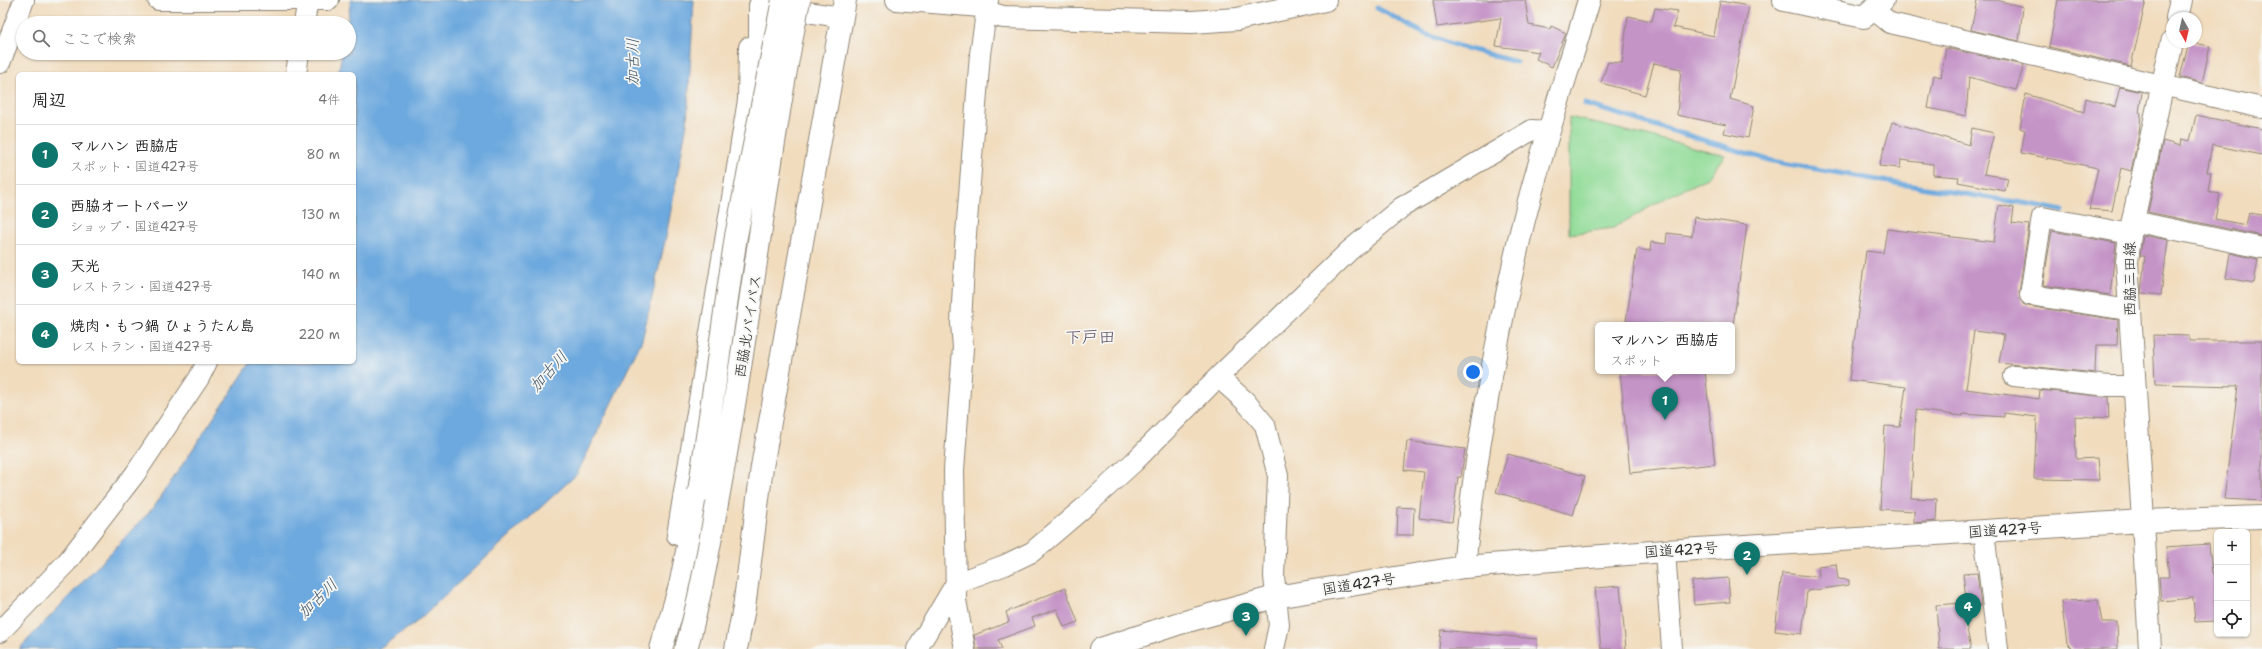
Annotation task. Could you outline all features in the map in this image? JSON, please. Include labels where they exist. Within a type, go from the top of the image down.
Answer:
[{"type":"main road","points":[[661,649],[680,586],[699,492],[736,236],[783,0]]},
{"type":"main road","name":"西脇北バイパス","points":[[686,649],[698,605],[729,443],[748,330],[787,57],[799,0]]},
{"type":"main road","points":[[987,6],[1003,17],[1192,22],[1237,19],[1325,0]]},
{"type":"main road","points":[[1464,567],[1470,507],[1482,430],[1521,235],[1548,131],[1589,0]]},
{"type":"main road","points":[[1784,0],[1864,17],[1878,5]]},
{"type":"main road","points":[[2178,12],[2180,0]]},
{"type":"main road","points":[[736,649],[744,608],[762,467],[843,8]]},
{"type":"main road","name":"西脇三田線","points":[[2143,521],[2127,262],[2131,227],[2171,48]]},
{"type":"main road","name":"国道427号","points":[[1101,649],[1177,624],[1275,597],[1464,567],[1665,551],[2143,521],[2262,517]]},
{"type":"main road","points":[[2143,521],[2150,649]]},
{"type":"street","points":[[18,16],[24,0]]},
{"type":"street","points":[[158,0],[329,0]]},
{"type":"street","points":[[305,16],[308,0]]},
{"type":"street","points":[[896,0],[981,8],[987,6],[980,54],[960,323],[963,348],[954,470],[956,600],[965,649]]},
{"type":"street","points":[[760,2],[843,8]]},
{"type":"street","points":[[677,535],[748,100],[749,40],[760,2]]},
{"type":"street","points":[[668,627],[702,554],[717,480],[767,111],[767,94],[759,51],[760,2]]},
{"type":"street","points":[[1878,5],[1890,23],[2262,108]]},
{"type":"street","points":[[0,64],[16,21]]},
{"type":"street","points":[[296,72],[298,60]]},
{"type":"street","points":[[917,649],[956,583],[1005,565],[1032,552],[1134,462],[1218,377],[1350,251],[1402,207],[1532,130],[1548,131]]},
{"type":"street","points":[[2129,310],[2030,295],[2042,216],[2131,227],[2262,248]]},
{"type":"street","points":[[0,632],[68,562],[135,474],[199,378],[205,364]]},
{"type":"street","points":[[2014,376],[2109,386],[2135,386]]},
{"type":"street","points":[[1218,377],[1245,401],[1265,425],[1278,476],[1274,576],[1279,625],[1274,649]]},
{"type":"street","points":[[1984,532],[1998,649]]},
{"type":"street","points":[[1665,551],[1672,649]]},
{"type":"green space","points":[[1569,117],[1725,155],[1707,178],[1671,195],[1613,228],[1569,234]]},
{"type":"water","name":"加古川","points":[[351,0],[694,0],[687,123],[666,237],[642,340],[577,474],[414,624],[378,649],[19,649],[154,507],[250,364],[356,364],[356,72],[338,72],[341,60],[356,60],[356,16],[348,16]]},
{"type":"building","points":[[1433,0],[1525,0],[1529,25],[1550,29],[1551,26],[1566,33],[1552,67],[1536,59],[1539,52],[1496,46],[1501,18],[1437,27]]},
{"type":"building","points":[[1977,0],[1997,0],[2023,7],[2019,41],[1971,30]]},
{"type":"building","points":[[2058,0],[2146,0],[2131,66],[2049,47]]},
{"type":"building","points":[[1720,1],[1749,6],[1730,99],[1754,106],[1748,138],[1724,133],[1726,125],[1677,115],[1681,69],[1654,63],[1645,95],[1601,83],[1608,62],[1622,63],[1628,16],[1652,21],[1655,8],[1678,11],[1673,27],[1714,36]]},
{"type":"building","points":[[2202,44],[2210,46],[2202,83],[2180,77],[2187,48],[2202,48]]},
{"type":"building","points":[[1946,48],[2024,65],[2016,90],[1969,77],[1966,116],[1928,108],[1934,75],[1941,77]]},
{"type":"building","points":[[2120,87],[2142,92],[2139,113],[2141,114],[2139,134],[2131,171],[2121,168],[2112,211],[2089,209],[2098,168],[2021,153],[2025,130],[2020,128],[2026,94],[2084,112],[2086,98],[2115,107]]},
{"type":"building","points":[[2196,115],[2262,129],[2262,155],[2212,145],[2207,172],[2211,172],[2208,191],[2220,194],[2215,219],[2246,225],[2249,213],[2262,215],[2262,236],[2148,212],[2163,141],[2180,146],[2181,139],[2190,141]]},
{"type":"building","points":[[1892,122],[1969,145],[1972,128],[1994,133],[1984,174],[2008,178],[2005,191],[1958,182],[1959,177],[1933,175],[1933,164],[1901,160],[1900,168],[1879,166]]},
{"type":"building","points":[[1999,205],[2014,208],[2012,223],[2029,225],[2019,293],[2023,304],[2118,320],[2117,345],[2096,345],[2095,373],[1999,363],[2004,335],[1974,331],[1966,389],[2039,399],[2040,390],[2108,397],[2109,418],[2075,416],[2076,459],[2098,458],[2100,480],[2034,479],[2037,417],[2004,413],[2004,417],[1963,414],[1963,416],[1916,410],[1911,498],[1937,499],[1936,521],[1914,523],[1914,511],[1880,509],[1885,426],[1900,427],[1906,387],[1849,380],[1866,251],[1883,253],[1887,229],[1994,242]]},
{"type":"building","points":[[1694,217],[1747,225],[1733,322],[1626,321],[1637,249],[1650,251],[1651,242],[1666,244],[1667,233],[1692,236]]},
{"type":"building","points":[[2052,231],[2116,243],[2110,295],[2043,285]]},
{"type":"building","points":[[2143,235],[2168,240],[2161,295],[2141,293],[2145,256],[2140,256]]},
{"type":"building","points":[[2230,253],[2258,259],[2254,283],[2226,278]]},
{"type":"building","points":[[2153,335],[2189,336],[2189,341],[2262,341],[2262,501],[2224,499],[2238,386],[2155,384]]},
{"type":"building","points":[[1620,374],[1705,374],[1715,464],[1630,473]]},
{"type":"building","points":[[1407,441],[1465,449],[1461,477],[1458,477],[1452,522],[1419,518],[1424,472],[1404,470]]},
{"type":"building","points":[[1508,454],[1585,476],[1573,515],[1496,492]]},
{"type":"building","points":[[1398,507],[1414,508],[1413,535],[1397,535]]},
{"type":"building","points":[[2209,544],[2212,573],[2214,573],[2214,621],[2195,622],[2193,598],[2161,601],[2159,577],[2169,577],[2166,547]]},
{"type":"building","points":[[1836,564],[1838,579],[1849,580],[1849,585],[1807,591],[1802,634],[1775,631],[1782,573],[1819,577],[1818,566]]},
{"type":"building","points":[[1977,573],[1981,606],[1967,607],[1963,574]]},
{"type":"building","points":[[1728,578],[1730,602],[1694,605],[1692,581]]},
{"type":"building","points":[[1620,586],[1626,649],[1601,649],[1595,588]]},
{"type":"building","points":[[1065,588],[1078,622],[1064,627],[1057,609],[1032,618],[1035,626],[998,640],[1002,649],[976,649],[974,635],[1009,622],[1006,612]]},
{"type":"building","points":[[2098,600],[2102,622],[2117,622],[2118,649],[2073,649],[2067,643],[2061,601]]},
{"type":"building","points":[[1962,603],[1971,649],[1939,649],[1936,605]]},
{"type":"building","points":[[1441,630],[1537,639],[1537,649],[1439,649]]},
{"type":"waterway","points":[[1377,8],[1425,34],[1458,46],[1516,62]]},
{"type":"waterway","points":[[1585,104],[1772,161],[1900,184],[2036,205],[2063,211]]},
{"type":"place","name":"マルハン 西脇店","points":[[1665,420]]},
{"type":"place","name":"西脇オートパーツ","points":[[1747,575]]},
{"type":"place","name":"焼肉・もつ鍋 ひょうたん島","points":[[1968,626]]},
{"type":"place","name":"天光","points":[[1246,636]]},
{"type":"district","name":"下戸田","points":[[1090,337]]}]
